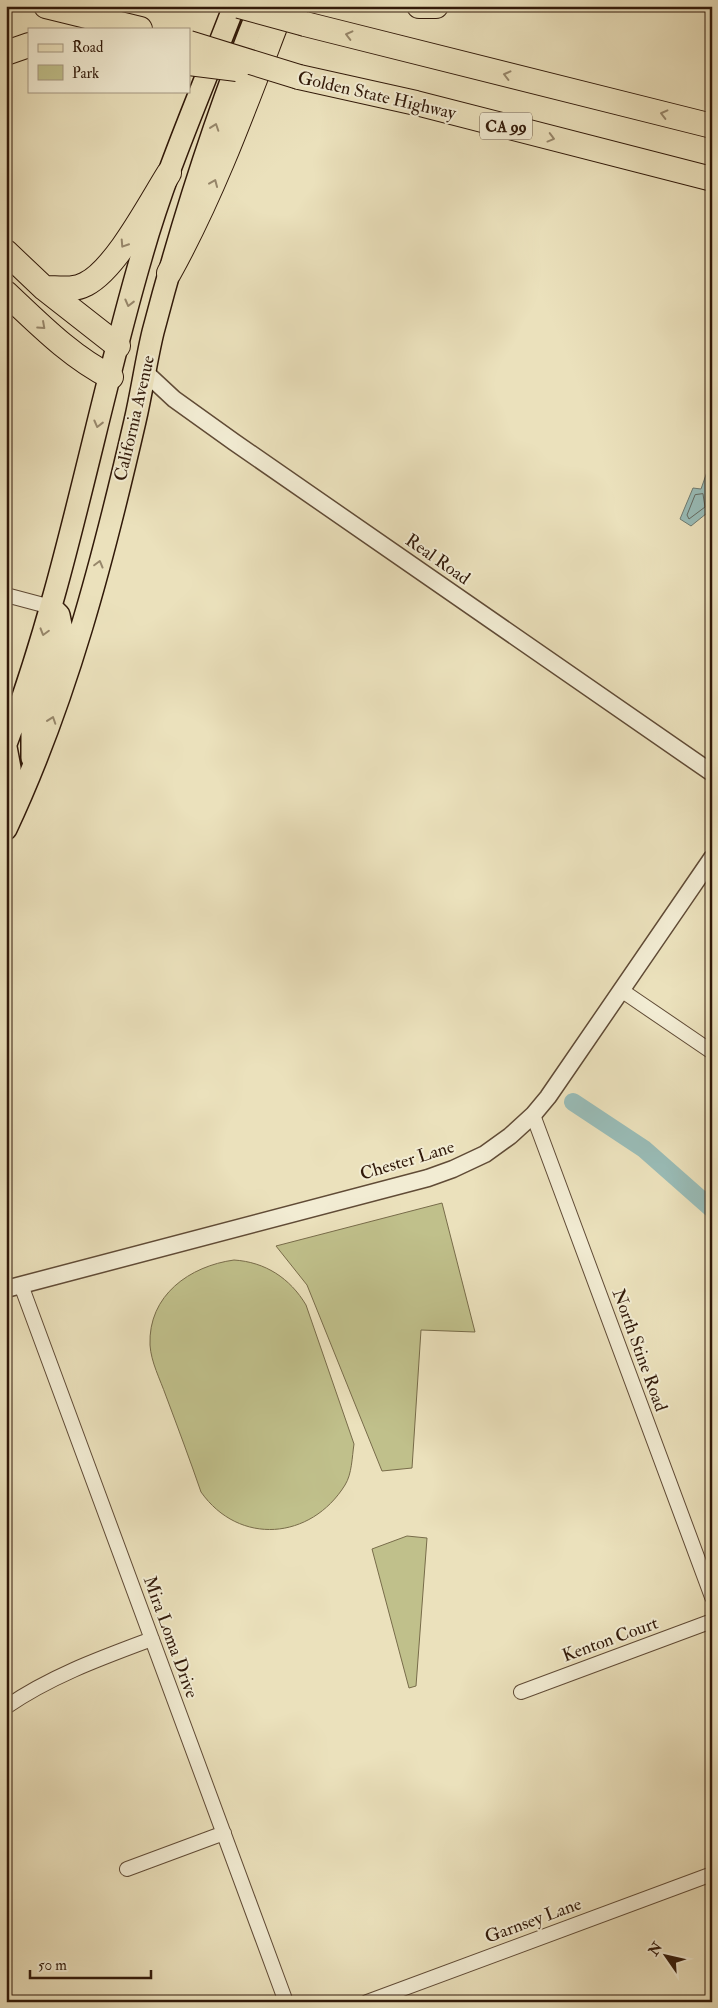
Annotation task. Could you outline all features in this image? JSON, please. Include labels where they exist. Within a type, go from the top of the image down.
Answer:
[{"type":"highway","points":[[46,6],[136,28]]},
{"type":"highway","points":[[239,6],[712,126]]},
{"type":"highway","points":[[169,273],[195,226],[222,166],[283,6]]},
{"type":"highway","points":[[419,6],[436,6]]},
{"type":"highway","name":"Golden State Highway","points":[[190,43],[299,77],[416,103],[712,179]]},
{"type":"highway","points":[[6,53],[28,45]]},
{"type":"highway","points":[[190,64],[299,77]]},
{"type":"highway","points":[[44,288],[71,289],[86,285],[102,274],[118,253],[169,173]]},
{"type":"highway","points":[[6,252],[44,288],[118,346]]},
{"type":"highway","points":[[6,293],[45,329],[97,370],[111,377]]},
{"type":"main road","name":"California Avenue","points":[[6,746],[30,677],[51,607],[141,258],[169,173],[234,6]]},
{"type":"main road","name":"California Avenue","points":[[6,829],[33,771],[83,626],[136,420],[153,334],[169,273],[206,153],[260,6]]},
{"type":"main road","points":[[118,346],[145,372]]},
{"type":"main road","points":[[111,377],[145,372]]},
{"type":"main road","points":[[33,771],[32,729],[62,630],[59,615],[51,607]]},
{"type":"main road","points":[[6,746],[10,768],[6,781]]},
{"type":"street","name":"Real Road","points":[[145,372],[174,399],[234,442],[712,773]]},
{"type":"street","points":[[6,595],[51,607]]},
{"type":"street","name":"Chester Lane","points":[[14,1287],[445,1172],[485,1154],[510,1136],[533,1115],[548,1097],[712,858]]},
{"type":"street","points":[[621,990],[712,1052]]},
{"type":"street","name":"North Stine Road","points":[[533,1115],[712,1598]]},
{"type":"street","name":"Mira Loma Drive","points":[[14,1287],[152,1639],[286,2002]]},
{"type":"street","name":"Kenton Court","points":[[521,1692],[712,1621]]},
{"type":"street","points":[[6,1707],[47,1682],[85,1664],[152,1639]]},
{"type":"street","points":[[126,1869],[224,1834]]},
{"type":"street","name":"Garnsey Lane","points":[[367,2002],[712,1874]]},
{"type":"green space","points":[[442,1203],[475,1332],[421,1330],[412,1468],[382,1471],[307,1285],[276,1246]]},
{"type":"green space","points":[[234,1260],[256,1264],[276,1273],[300,1295],[306,1305],[354,1444],[350,1471],[345,1485],[331,1503],[314,1517],[295,1526],[274,1529],[254,1528],[235,1521],[217,1509],[201,1492],[152,1358],[150,1345],[151,1327],[156,1311],[164,1298],[188,1276],[218,1263]]},
{"type":"green space","points":[[407,1536],[427,1538],[416,1686],[409,1688],[372,1549]]},
{"type":"water","points":[[708,469],[712,470],[712,492],[708,500],[712,509],[691,526],[680,519],[693,488],[701,489]]},
{"type":"waterway","points":[[573,1102],[644,1149],[712,1209]]}]
